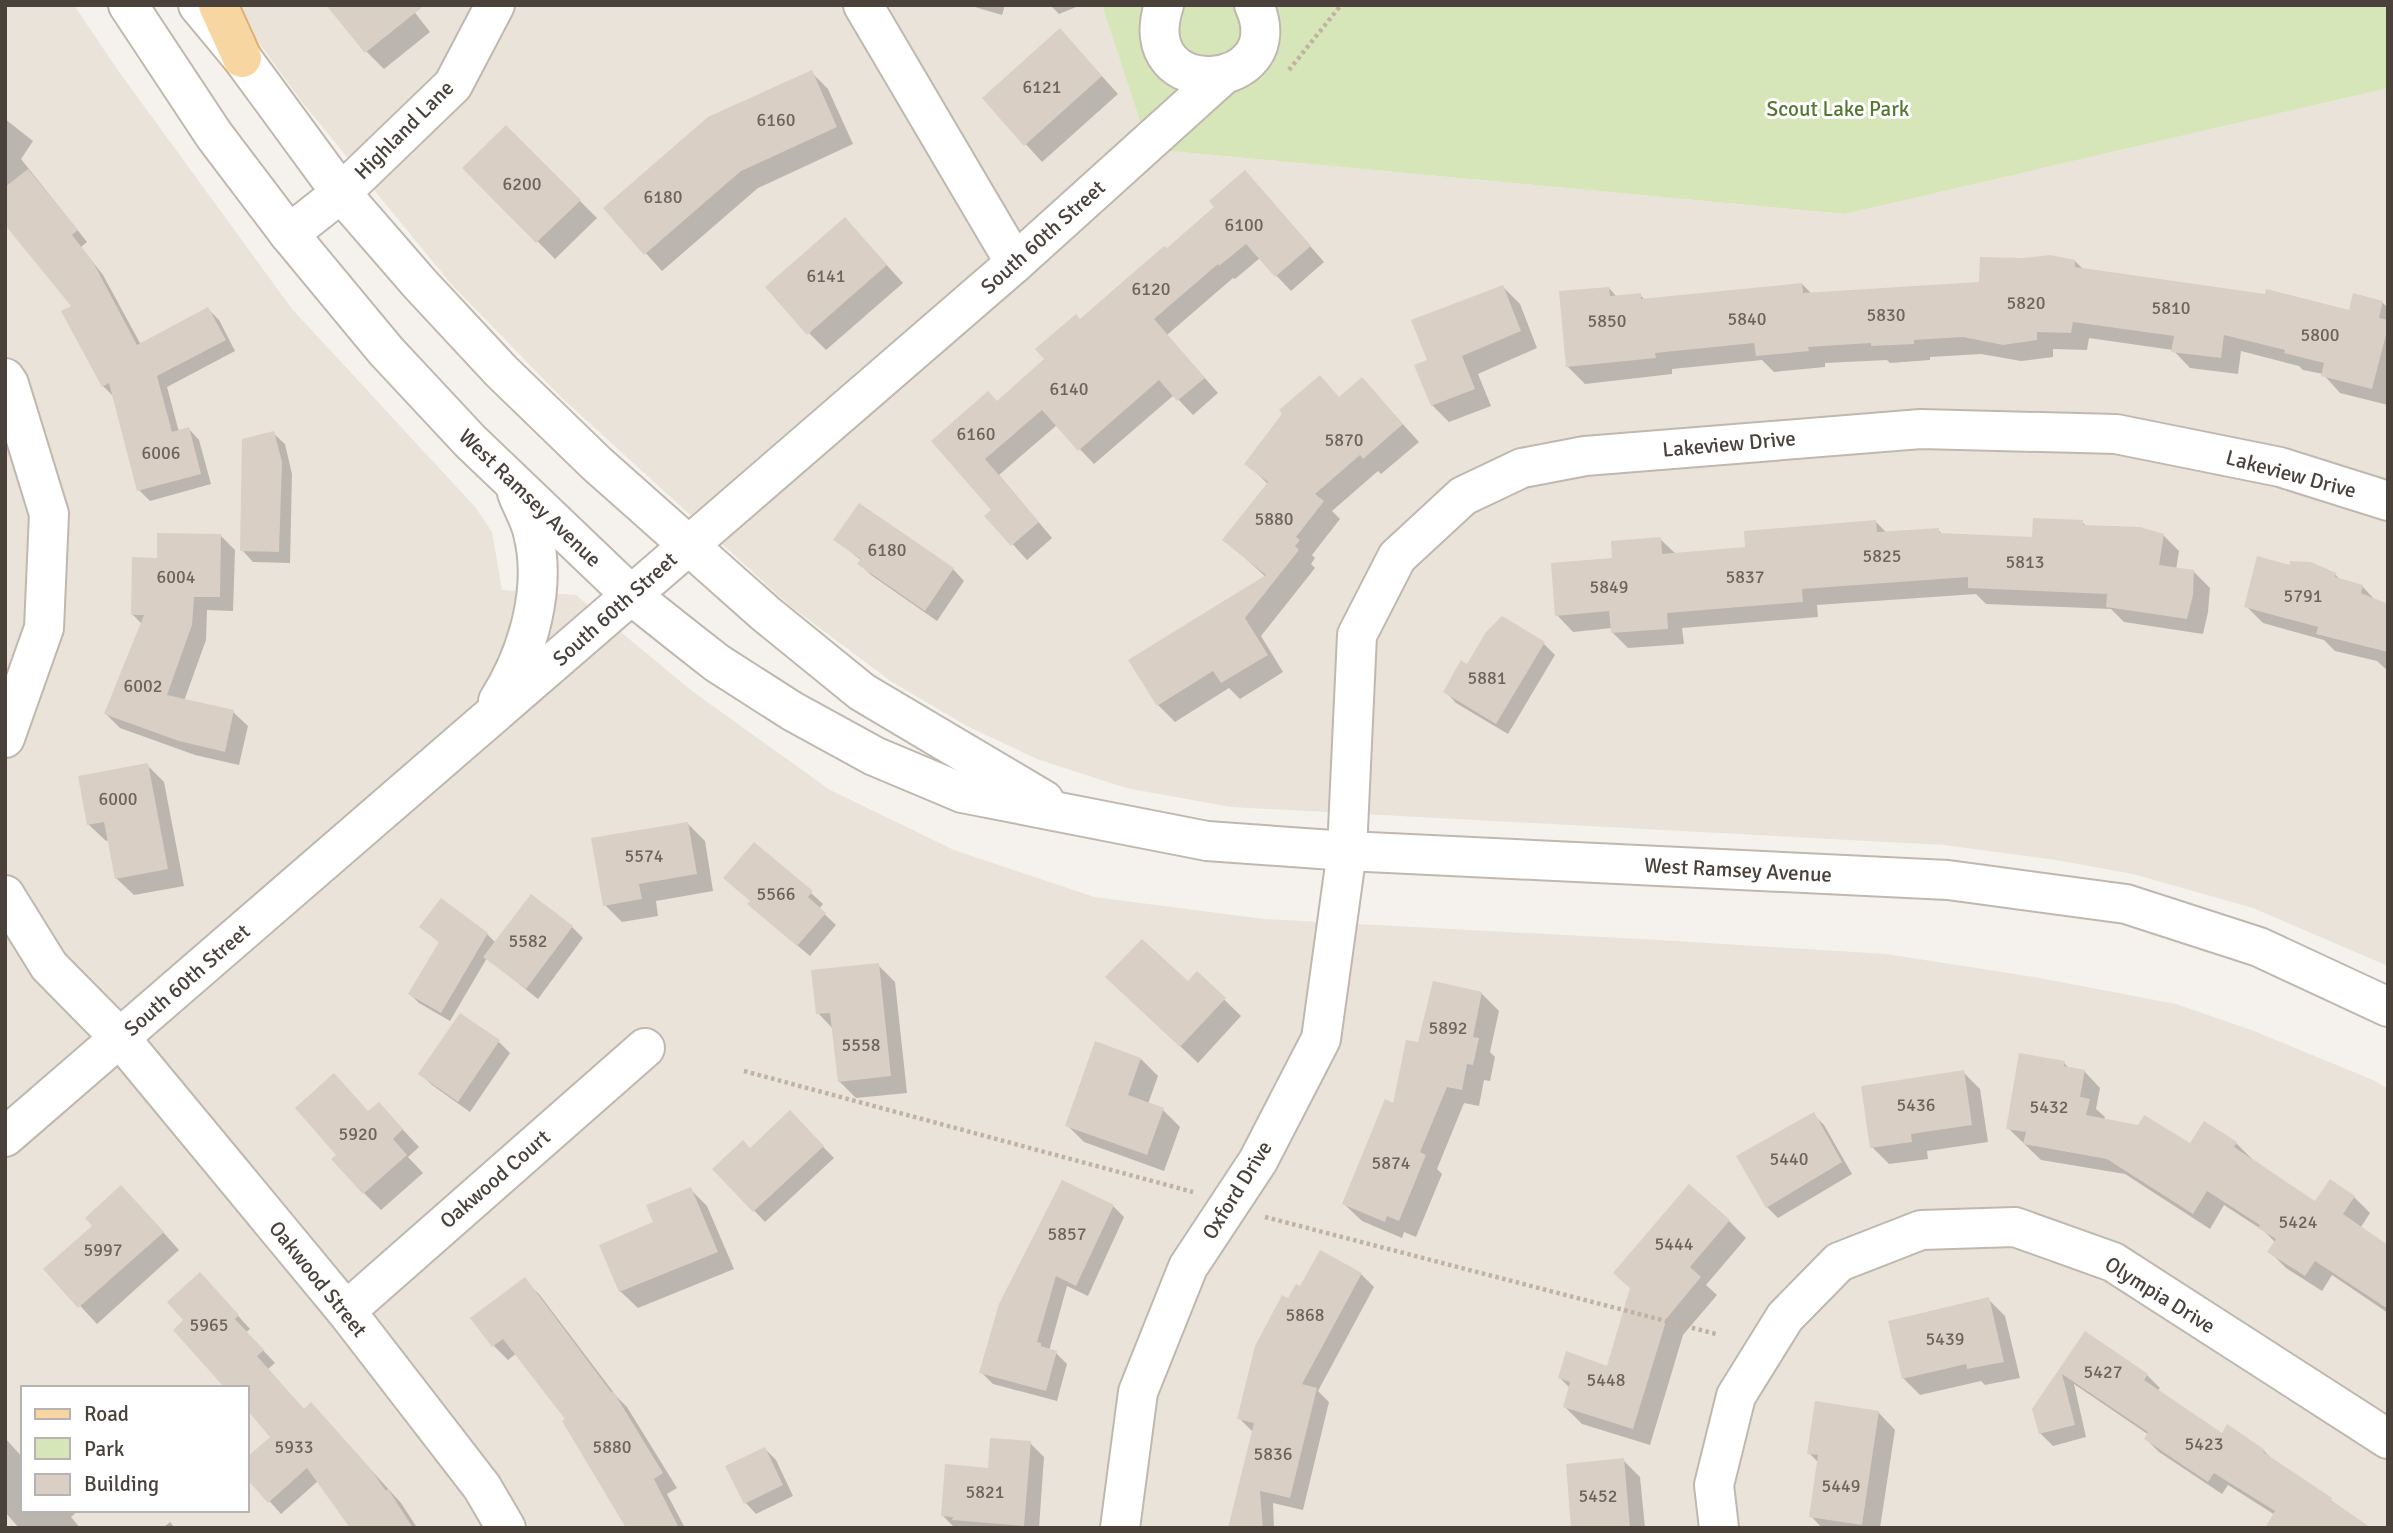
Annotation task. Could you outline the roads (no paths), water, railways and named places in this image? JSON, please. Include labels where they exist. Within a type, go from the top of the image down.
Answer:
[{"type":"main road","points":[[218,5],[242,58]]},
{"type":"street","name":"West Ramsey Avenue","points":[[128,5],[215,135],[289,234],[386,351],[470,441],[631,595],[717,663],[792,711],[874,756],[962,793],[1207,841],[1347,851],[1948,880],[2126,904],[2259,947],[2388,1007]]},
{"type":"street","name":"West Ramsey Avenue","points":[[198,5],[242,58],[341,193],[420,285],[501,371],[597,464],[766,614],[862,692],[1069,815]]},
{"type":"street","name":"Highland Lane","points":[[289,234],[341,193],[453,86],[495,5]]},
{"type":"street","points":[[863,5],[1015,263]]},
{"type":"street","points":[[1164,5],[1159,33],[1163,49],[1172,62],[1203,78],[1221,76]]},
{"type":"street","name":"South 60th Street","points":[[5,1137],[1015,263],[1221,76],[1237,70],[1250,58],[1258,42],[1260,25],[1254,5]]},
{"type":"street","points":[[5,378],[49,514],[44,628],[5,738]]},
{"type":"street","name":"Lakeview Drive","points":[[1347,851],[1357,635],[1397,557],[1463,496],[1522,468],[1585,456],[1921,429],[2116,433],[2280,467],[2388,501]]},
{"type":"street","points":[[480,727],[510,682],[531,630],[535,604],[538,564],[533,532],[512,481]]},
{"type":"street","name":"Oxford Drive","points":[[1120,1528],[1138,1392],[1188,1267],[1258,1161],[1321,1039],[1347,851]]},
{"type":"street","name":"Oakwood Street","points":[[5,895],[49,966],[120,1038],[346,1311],[482,1488],[506,1528]]},
{"type":"street","name":"Oakwood Court","points":[[346,1311],[645,1048]]},
{"type":"street","name":"Olympia Drive","points":[[1719,1528],[1714,1485],[1736,1396],[1785,1317],[1839,1262],[1921,1230],[2015,1227],[2113,1262],[2388,1440]]},
{"type":"park label","name":"Scout Lake Park","points":[[1838,109]]}]
